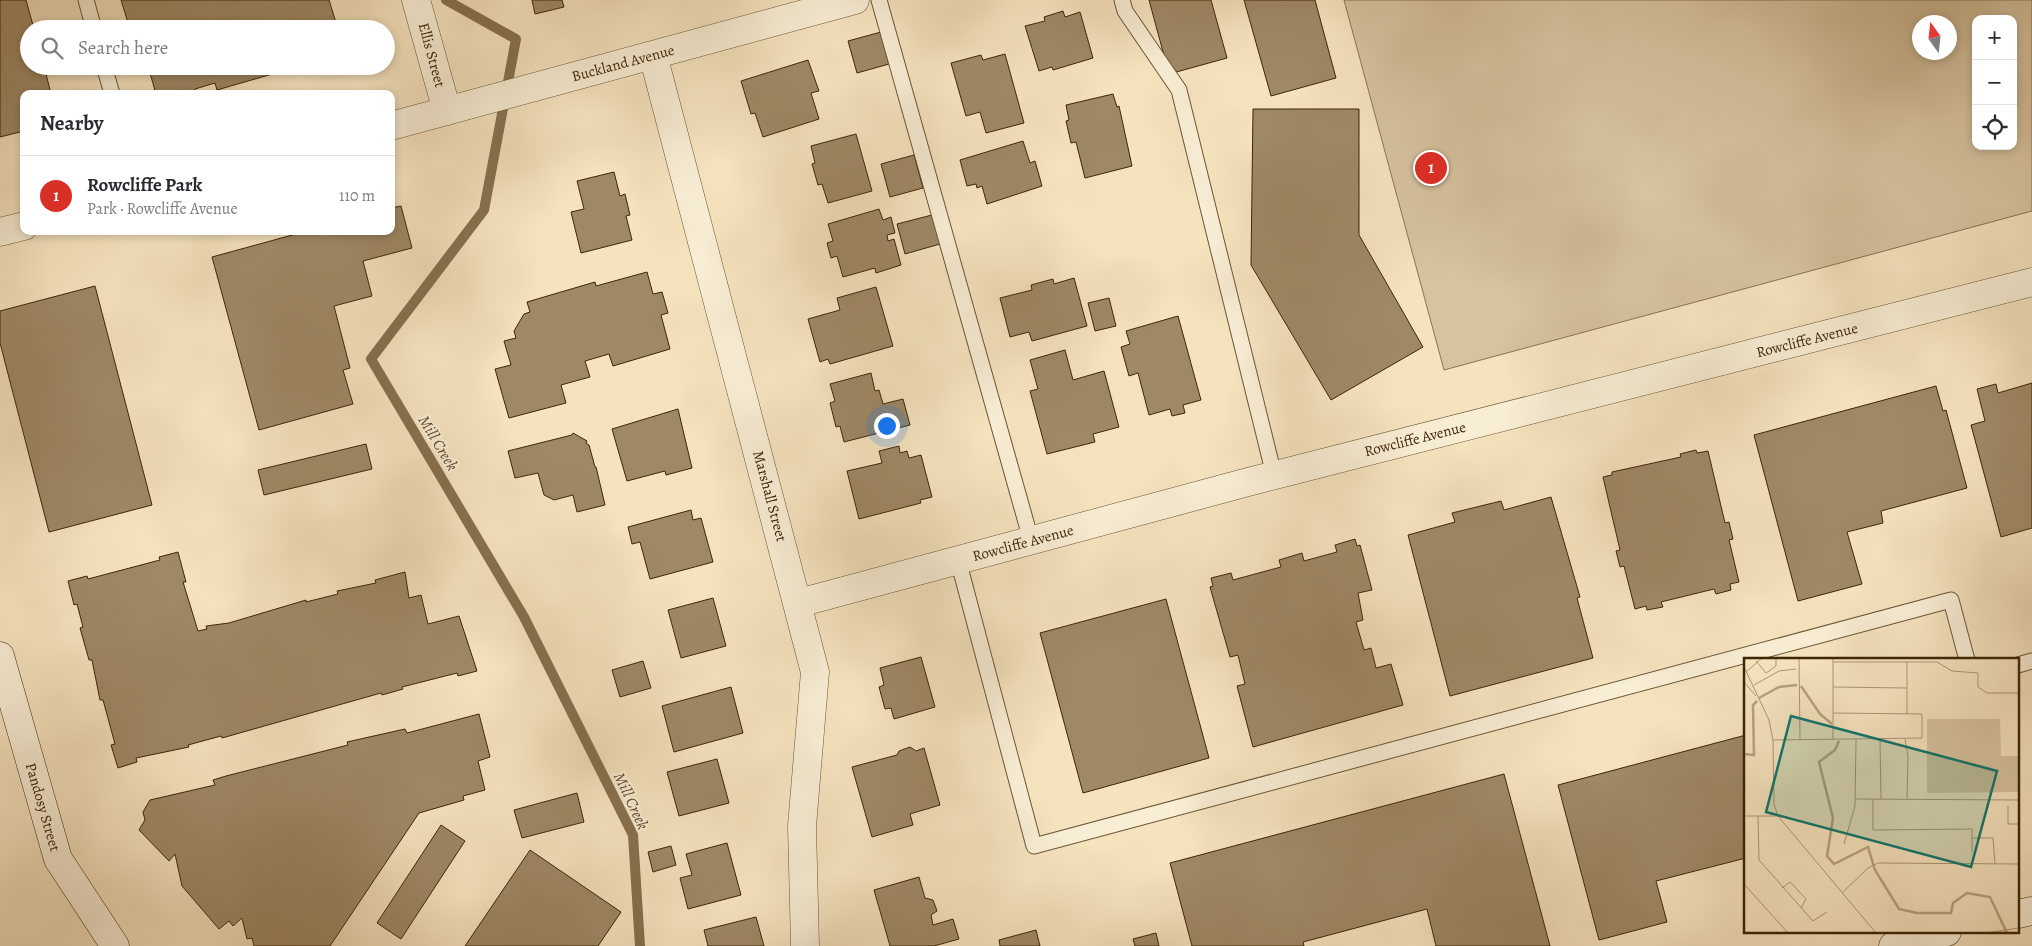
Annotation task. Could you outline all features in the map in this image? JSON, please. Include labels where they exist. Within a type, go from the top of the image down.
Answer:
[{"type":"street","name":"Ellis Street","points":[[416,0],[447,111]]},
{"type":"street","name":"Buckland Avenue","points":[[395,125],[856,0]]},
{"type":"street","name":"Marshall Street","points":[[653,55],[799,603],[815,672],[802,826],[805,946]]},
{"type":"street","points":[[0,232],[20,227]]},
{"type":"street","name":"Rowcliffe Avenue","points":[[799,603],[1274,475],[2032,282]]},
{"type":"street","name":"Pandosy Street","points":[[0,656],[58,859],[115,946]]},
{"type":"street","points":[[1893,946],[1940,934]]},
{"type":"lane","points":[[86,0],[92,20]]},
{"type":"lane","points":[[879,0],[1031,540]]},
{"type":"lane","points":[[1122,0],[1125,11],[1180,90],[1274,475]]},
{"type":"lane","points":[[107,75],[111,90]]},
{"type":"lane","points":[[958,560],[1034,846],[1950,600],[1966,658]]},
{"type":"shaded area","points":[[1344,0],[2032,0],[2032,211],[1444,370]]},
{"type":"building","points":[[0,0],[26,0],[32,20],[20,20],[20,75],[46,75],[50,90],[20,90],[20,132],[0,137]]},
{"type":"building","points":[[121,0],[329,0],[335,20],[127,20]]},
{"type":"building","points":[[532,0],[562,0],[564,7],[535,14]]},
{"type":"building","points":[[1149,0],[1211,0],[1227,58],[1169,74]]},
{"type":"building","points":[[1244,0],[1315,0],[1336,78],[1271,96]]},
{"type":"building","points":[[1063,11],[1065,17],[1080,12],[1093,58],[1053,70],[1052,67],[1039,71],[1025,26],[1045,21],[1044,17]]},
{"type":"building","points":[[881,32],[889,64],[857,73],[848,41]]},
{"type":"building","points":[[1005,54],[1024,123],[986,133],[980,112],[966,116],[951,63],[981,55],[983,60]]},
{"type":"building","points":[[808,60],[819,91],[811,93],[819,119],[763,137],[755,113],[751,114],[741,81]]},
{"type":"building","points":[[151,75],[269,75],[217,90],[215,83],[195,90],[155,90]]},
{"type":"building","points":[[1113,94],[1117,107],[1119,106],[1132,166],[1085,178],[1076,142],[1071,143],[1066,121],[1069,120],[1066,105]]},
{"type":"building","points":[[1253,109],[1359,109],[1359,235],[1423,347],[1331,400],[1251,265]]},
{"type":"building","points":[[856,134],[872,191],[828,203],[822,184],[818,185],[812,164],[815,163],[811,146]]},
{"type":"building","points":[[1023,141],[1030,163],[1035,161],[1042,186],[987,204],[982,186],[977,188],[976,184],[967,186],[960,160]]},
{"type":"building","points":[[914,155],[923,188],[890,197],[881,164]]},
{"type":"building","points":[[614,172],[620,196],[625,194],[630,215],[626,216],[632,240],[581,253],[571,212],[584,209],[577,181]]},
{"type":"building","points":[[401,206],[412,248],[363,261],[372,296],[334,306],[350,368],[343,370],[353,404],[259,430],[212,257],[292,235],[395,235],[395,207]]},
{"type":"building","points":[[879,209],[883,220],[891,217],[895,233],[887,235],[888,241],[894,239],[901,265],[876,273],[875,268],[843,277],[837,256],[831,258],[827,243],[833,241],[828,224]]},
{"type":"building","points":[[932,215],[940,244],[905,254],[897,224]]},
{"type":"building","points":[[647,272],[653,294],[662,292],[668,313],[661,315],[670,349],[613,366],[609,354],[585,361],[590,377],[561,385],[566,403],[509,418],[495,369],[511,365],[504,341],[516,338],[514,331],[524,314],[530,312],[527,302],[595,282],[596,286]]},
{"type":"building","points":[[1074,278],[1087,326],[1032,341],[1029,332],[1010,337],[1000,298],[1032,290],[1031,285],[1053,279],[1054,284]]},
{"type":"building","points":[[95,286],[152,505],[49,532],[0,343],[0,311]]},
{"type":"building","points":[[876,287],[893,346],[830,364],[828,359],[820,362],[808,319],[840,310],[837,298]]},
{"type":"building","points":[[1109,298],[1116,326],[1095,331],[1088,303]]},
{"type":"building","points":[[1178,316],[1201,400],[1183,405],[1185,413],[1172,416],[1170,409],[1149,415],[1138,373],[1129,376],[1121,347],[1130,344],[1126,331]]},
{"type":"building","points":[[1065,350],[1073,380],[1104,371],[1119,427],[1093,434],[1095,442],[1047,454],[1030,391],[1038,389],[1030,360]]},
{"type":"building","points":[[871,373],[875,391],[879,390],[883,404],[903,399],[910,425],[844,442],[840,426],[836,427],[830,403],[835,401],[830,384]]},
{"type":"building","points":[[2032,383],[2032,528],[2001,537],[1971,425],[1985,421],[1977,389],[1996,384],[1998,393]]},
{"type":"building","points":[[1936,386],[1943,411],[1946,410],[1967,488],[1881,511],[1883,523],[1847,532],[1862,584],[1798,601],[1754,435]]},
{"type":"building","points":[[678,409],[692,468],[666,475],[665,471],[627,481],[612,429]]},
{"type":"building","points":[[573,433],[587,441],[586,443],[589,445],[605,505],[577,512],[573,495],[554,500],[544,495],[538,473],[515,478],[508,451],[572,435]]},
{"type":"building","points":[[366,444],[372,469],[264,495],[258,470]]},
{"type":"building","points":[[899,446],[900,453],[907,451],[909,458],[921,455],[932,497],[920,500],[921,503],[859,519],[847,471],[882,463],[879,451]]},
{"type":"building","points":[[1696,450],[1697,453],[1708,451],[1725,523],[1729,522],[1733,539],[1729,540],[1739,582],[1730,584],[1731,590],[1716,594],[1714,589],[1661,602],[1663,607],[1647,610],[1646,606],[1635,609],[1624,566],[1620,567],[1616,551],[1620,550],[1603,477],[1612,475],[1612,472],[1681,457],[1680,454]]},
{"type":"building","points":[[1551,497],[1580,597],[1577,598],[1593,658],[1450,696],[1408,535],[1455,522],[1452,513],[1501,501],[1504,510]]},
{"type":"building","points":[[691,510],[693,520],[701,518],[713,562],[650,579],[640,542],[632,544],[628,527]]},
{"type":"building","points":[[1355,539],[1357,546],[1360,545],[1372,590],[1358,593],[1363,620],[1356,622],[1364,650],[1371,648],[1376,668],[1391,664],[1403,705],[1253,747],[1237,686],[1245,684],[1238,655],[1230,657],[1210,587],[1213,586],[1211,578],[1231,573],[1233,580],[1281,567],[1279,560],[1302,553],[1304,561],[1337,552],[1335,545]]},
{"type":"building","points":[[178,552],[186,582],[183,582],[198,631],[207,629],[206,626],[229,623],[306,600],[306,602],[338,594],[337,591],[376,583],[375,580],[405,572],[409,598],[421,595],[428,624],[459,616],[477,671],[458,676],[457,673],[402,687],[403,689],[382,695],[381,693],[222,738],[221,736],[188,745],[189,747],[136,758],[137,762],[118,768],[111,745],[115,744],[103,700],[100,700],[92,660],[89,660],[80,628],[83,627],[77,604],[74,605],[68,581],[87,576],[88,579],[160,560],[159,557]]},
{"type":"building","points":[[713,598],[726,646],[681,658],[668,610]]},
{"type":"building","points":[[1166,599],[1209,758],[1083,793],[1040,633]]},
{"type":"building","points":[[921,657],[935,707],[894,719],[891,708],[885,709],[879,687],[884,685],[880,668]]},
{"type":"building","points":[[643,661],[651,688],[620,697],[612,670]]},
{"type":"building","points":[[731,687],[743,733],[674,752],[662,706]]},
{"type":"building","points":[[479,714],[490,757],[478,761],[485,790],[463,796],[464,800],[419,813],[330,946],[254,946],[252,938],[247,939],[242,918],[233,926],[229,921],[219,929],[182,886],[175,854],[169,861],[139,830],[145,820],[143,812],[150,800],[215,785],[213,780],[348,745],[347,742],[405,729],[407,733]]},
{"type":"building","points":[[1744,736],[1744,859],[1656,881],[1667,922],[1599,940],[1558,785]]},
{"type":"building","points":[[910,747],[916,751],[924,748],[940,805],[910,814],[913,825],[872,837],[852,767],[897,755],[899,751]]},
{"type":"building","points":[[717,759],[729,803],[679,816],[667,772]]},
{"type":"building","points":[[1504,774],[1550,946],[1436,946],[1427,909],[1303,942],[1304,946],[1192,946],[1170,863]]},
{"type":"building","points":[[577,793],[584,822],[522,838],[514,810]]},
{"type":"building","points":[[441,825],[465,841],[401,939],[377,923]]},
{"type":"building","points":[[727,843],[741,895],[688,909],[680,878],[692,875],[686,854]]},
{"type":"building","points":[[671,846],[676,865],[653,872],[648,852]]},
{"type":"building","points":[[530,850],[621,912],[598,946],[465,946]]},
{"type":"building","points":[[919,877],[925,898],[933,900],[937,911],[931,915],[933,925],[953,919],[959,939],[934,946],[890,946],[874,890]]},
{"type":"building","points":[[756,917],[764,946],[708,946],[704,930]]},
{"type":"building","points":[[1036,930],[1040,946],[1000,946],[999,940]]},
{"type":"building","points":[[1156,933],[1159,946],[1135,946],[1133,939]]},
{"type":"waterway","name":"Mill Creek","points":[[446,0],[516,39],[484,210],[371,359],[524,617],[633,835],[640,946]]},
{"type":"place","name":"Rowcliffe Park","points":[[1431,168]]}]
